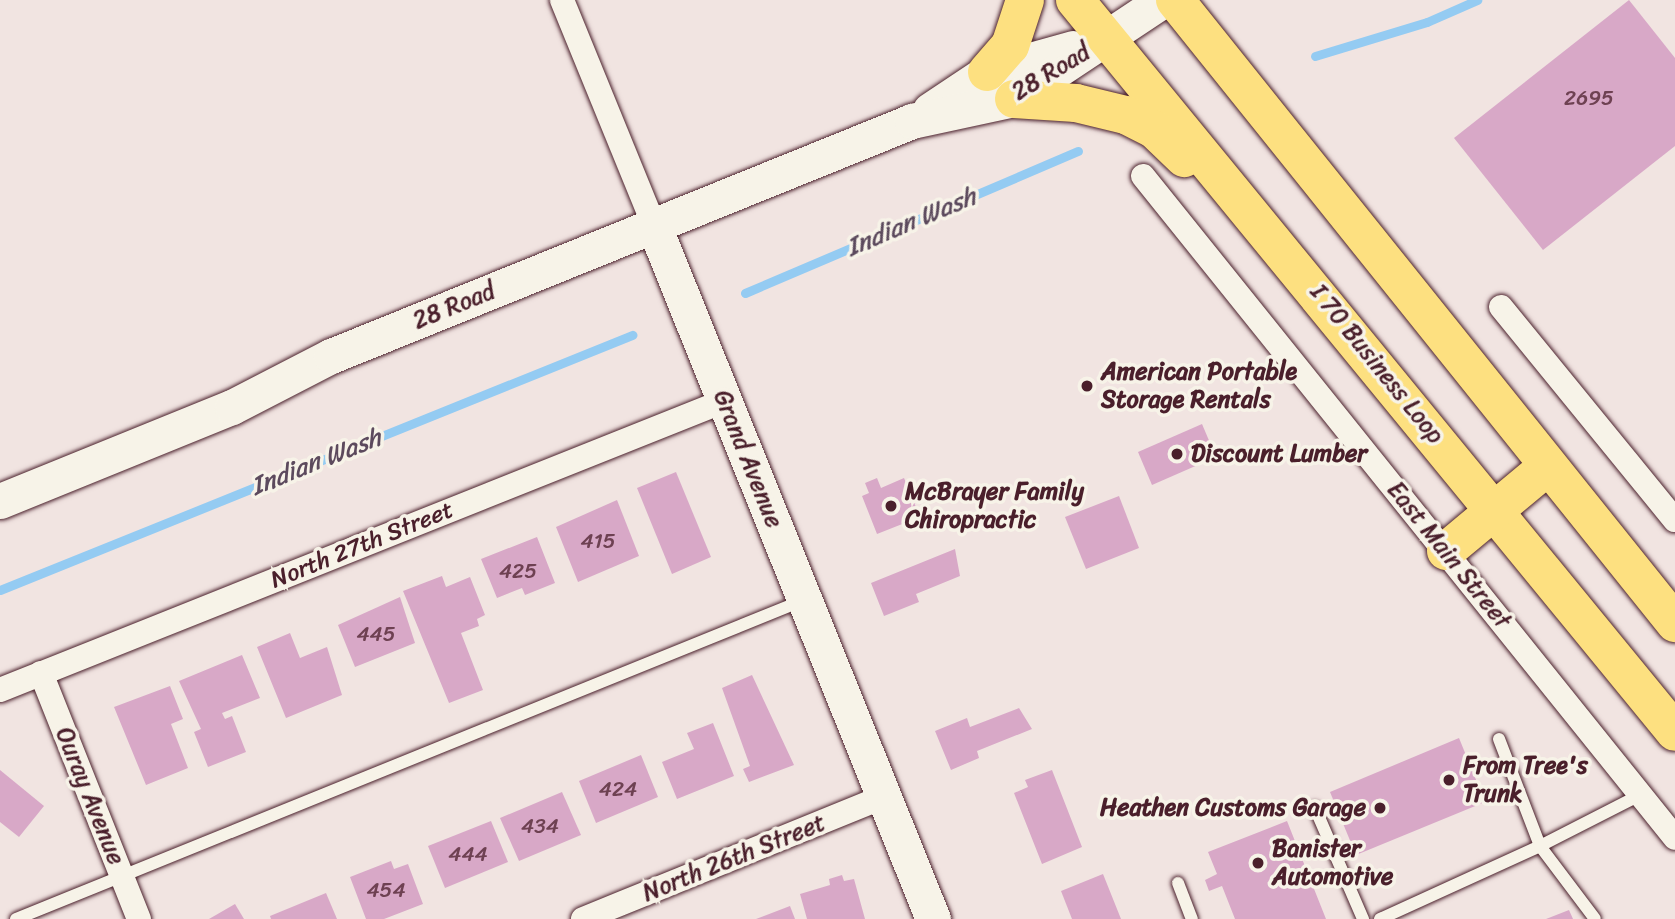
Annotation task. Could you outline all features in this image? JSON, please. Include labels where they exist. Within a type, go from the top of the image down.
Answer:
[{"type":"main road","points":[[987,72],[1010,46],[1025,0]]},
{"type":"main road","name":"I 70 Business Loop","points":[[1075,0],[1290,257],[1675,732]]},
{"type":"main road","name":"28 Road","points":[[0,501],[232,407],[331,356],[912,121],[1014,99],[1163,0]]},
{"type":"main road","points":[[1175,0],[1675,623]]},
{"type":"main road","name":"28 Road","points":[[912,121],[987,72],[1107,38]]},
{"type":"main road","points":[[1014,99],[1100,108],[1154,129],[1290,257]]},
{"type":"main road","name":"Grand Avenue","points":[[654,226],[933,919]]},
{"type":"main road","points":[[1446,551],[1548,466]]},
{"type":"street","name":"Grand Avenue","points":[[562,0],[654,226]]},
{"type":"street","name":"East Main Street","points":[[1143,176],[1675,838]]},
{"type":"street","points":[[1501,307],[1675,520]]},
{"type":"street","name":"North 27th Street","points":[[0,690],[724,401]]},
{"type":"street","name":"Ouray Avenue","points":[[41,673],[139,919]]},
{"type":"street","name":"North 26th Street","points":[[583,919],[884,797]]},
{"type":"lane","points":[[16,919],[805,599]]},
{"type":"lane","points":[[1499,738],[1540,846],[1595,919]]},
{"type":"lane","points":[[1380,919],[1540,846],[1640,794]]},
{"type":"lane","points":[[1315,808],[1363,919]]},
{"type":"lane","points":[[1178,883],[1192,919]]},
{"type":"building","points":[[1629,0],[1675,58],[1675,146],[1543,250],[1454,138]]},
{"type":"building","name":"Discount Lumber","points":[[1202,424],[1216,457],[1152,485],[1138,452]]},
{"type":"building","points":[[676,472],[711,557],[672,574],[637,488]]},
{"type":"building","name":"McBrayer Family Chiropractic","points":[[877,478],[881,488],[904,478],[920,517],[877,534],[862,496],[869,493],[865,483]]},
{"type":"building","points":[[1119,496],[1139,548],[1086,569],[1065,517]]},
{"type":"building","points":[[617,500],[639,556],[578,582],[556,527]]},
{"type":"building","points":[[537,537],[555,583],[525,595],[522,588],[497,598],[481,559]]},
{"type":"building","points":[[955,549],[960,576],[916,594],[919,602],[884,616],[871,583]]},
{"type":"building","points":[[442,576],[446,587],[470,577],[485,615],[477,619],[479,626],[461,633],[483,690],[449,703],[403,591]]},
{"type":"building","points":[[400,597],[415,643],[355,667],[338,625]]},
{"type":"building","points":[[290,633],[300,658],[327,647],[342,695],[286,718],[257,647]]},
{"type":"building","points":[[242,655],[260,698],[222,713],[225,719],[232,716],[246,752],[208,767],[194,732],[201,729],[179,681]]},
{"type":"building","points":[[752,675],[794,765],[749,782],[743,769],[750,766],[722,688]]},
{"type":"building","points":[[170,686],[183,719],[171,724],[188,768],[146,785],[114,707]]},
{"type":"building","points":[[1019,708],[1032,729],[977,751],[979,758],[951,770],[935,731],[967,718],[970,727]]},
{"type":"building","points":[[713,723],[734,776],[677,799],[662,762],[694,749],[687,733]]},
{"type":"building","points":[[1459,738],[1485,802],[1356,855],[1330,792]]},
{"type":"building","points":[[641,755],[658,797],[596,823],[579,781]]},
{"type":"building","points":[[0,770],[44,806],[19,837],[0,822]]},
{"type":"building","points":[[1052,770],[1082,847],[1042,864],[1014,793],[1028,787],[1025,780]]},
{"type":"building","points":[[562,792],[581,835],[519,861],[500,818]]},
{"type":"building","points":[[491,821],[508,862],[445,888],[428,846]]},
{"type":"building","name":"Banister Automotive","points":[[1287,821],[1326,919],[1235,919],[1222,886],[1209,891],[1205,880],[1217,874],[1208,852]]},
{"type":"building","points":[[391,861],[394,869],[408,864],[423,904],[384,919],[366,919],[350,877]]},
{"type":"building","points":[[1103,874],[1121,919],[1072,919],[1061,891]]},
{"type":"building","points":[[842,875],[844,881],[854,879],[865,919],[807,919],[800,894],[830,885],[829,879]]},
{"type":"building","points":[[326,893],[337,919],[271,919],[270,916]]},
{"type":"building","points":[[235,904],[244,919],[209,919]]},
{"type":"building","points":[[790,906],[795,919],[756,919]]},
{"type":"building","points":[[1569,910],[1573,919],[1546,919]]},
{"type":"waterway","name":"Indian Wash","points":[[1315,56],[1427,22],[1477,0]]},
{"type":"waterway","name":"Indian Wash","points":[[745,293],[1078,151]]},
{"type":"waterway","name":"Indian Wash","points":[[0,590],[632,335]]},
{"type":"place","name":"American Portable Storage Rentals","points":[[1087,386]]},
{"type":"place","name":"Discount Lumber","points":[[1177,454]]},
{"type":"place","name":"McBrayer Family Chiropractic","points":[[891,506]]},
{"type":"place","name":"From Tree's Trunk","points":[[1449,780]]},
{"type":"place","name":"Heathen Customs Garage","points":[[1380,808]]},
{"type":"place","name":"Banister Automotive","points":[[1258,863]]}]
